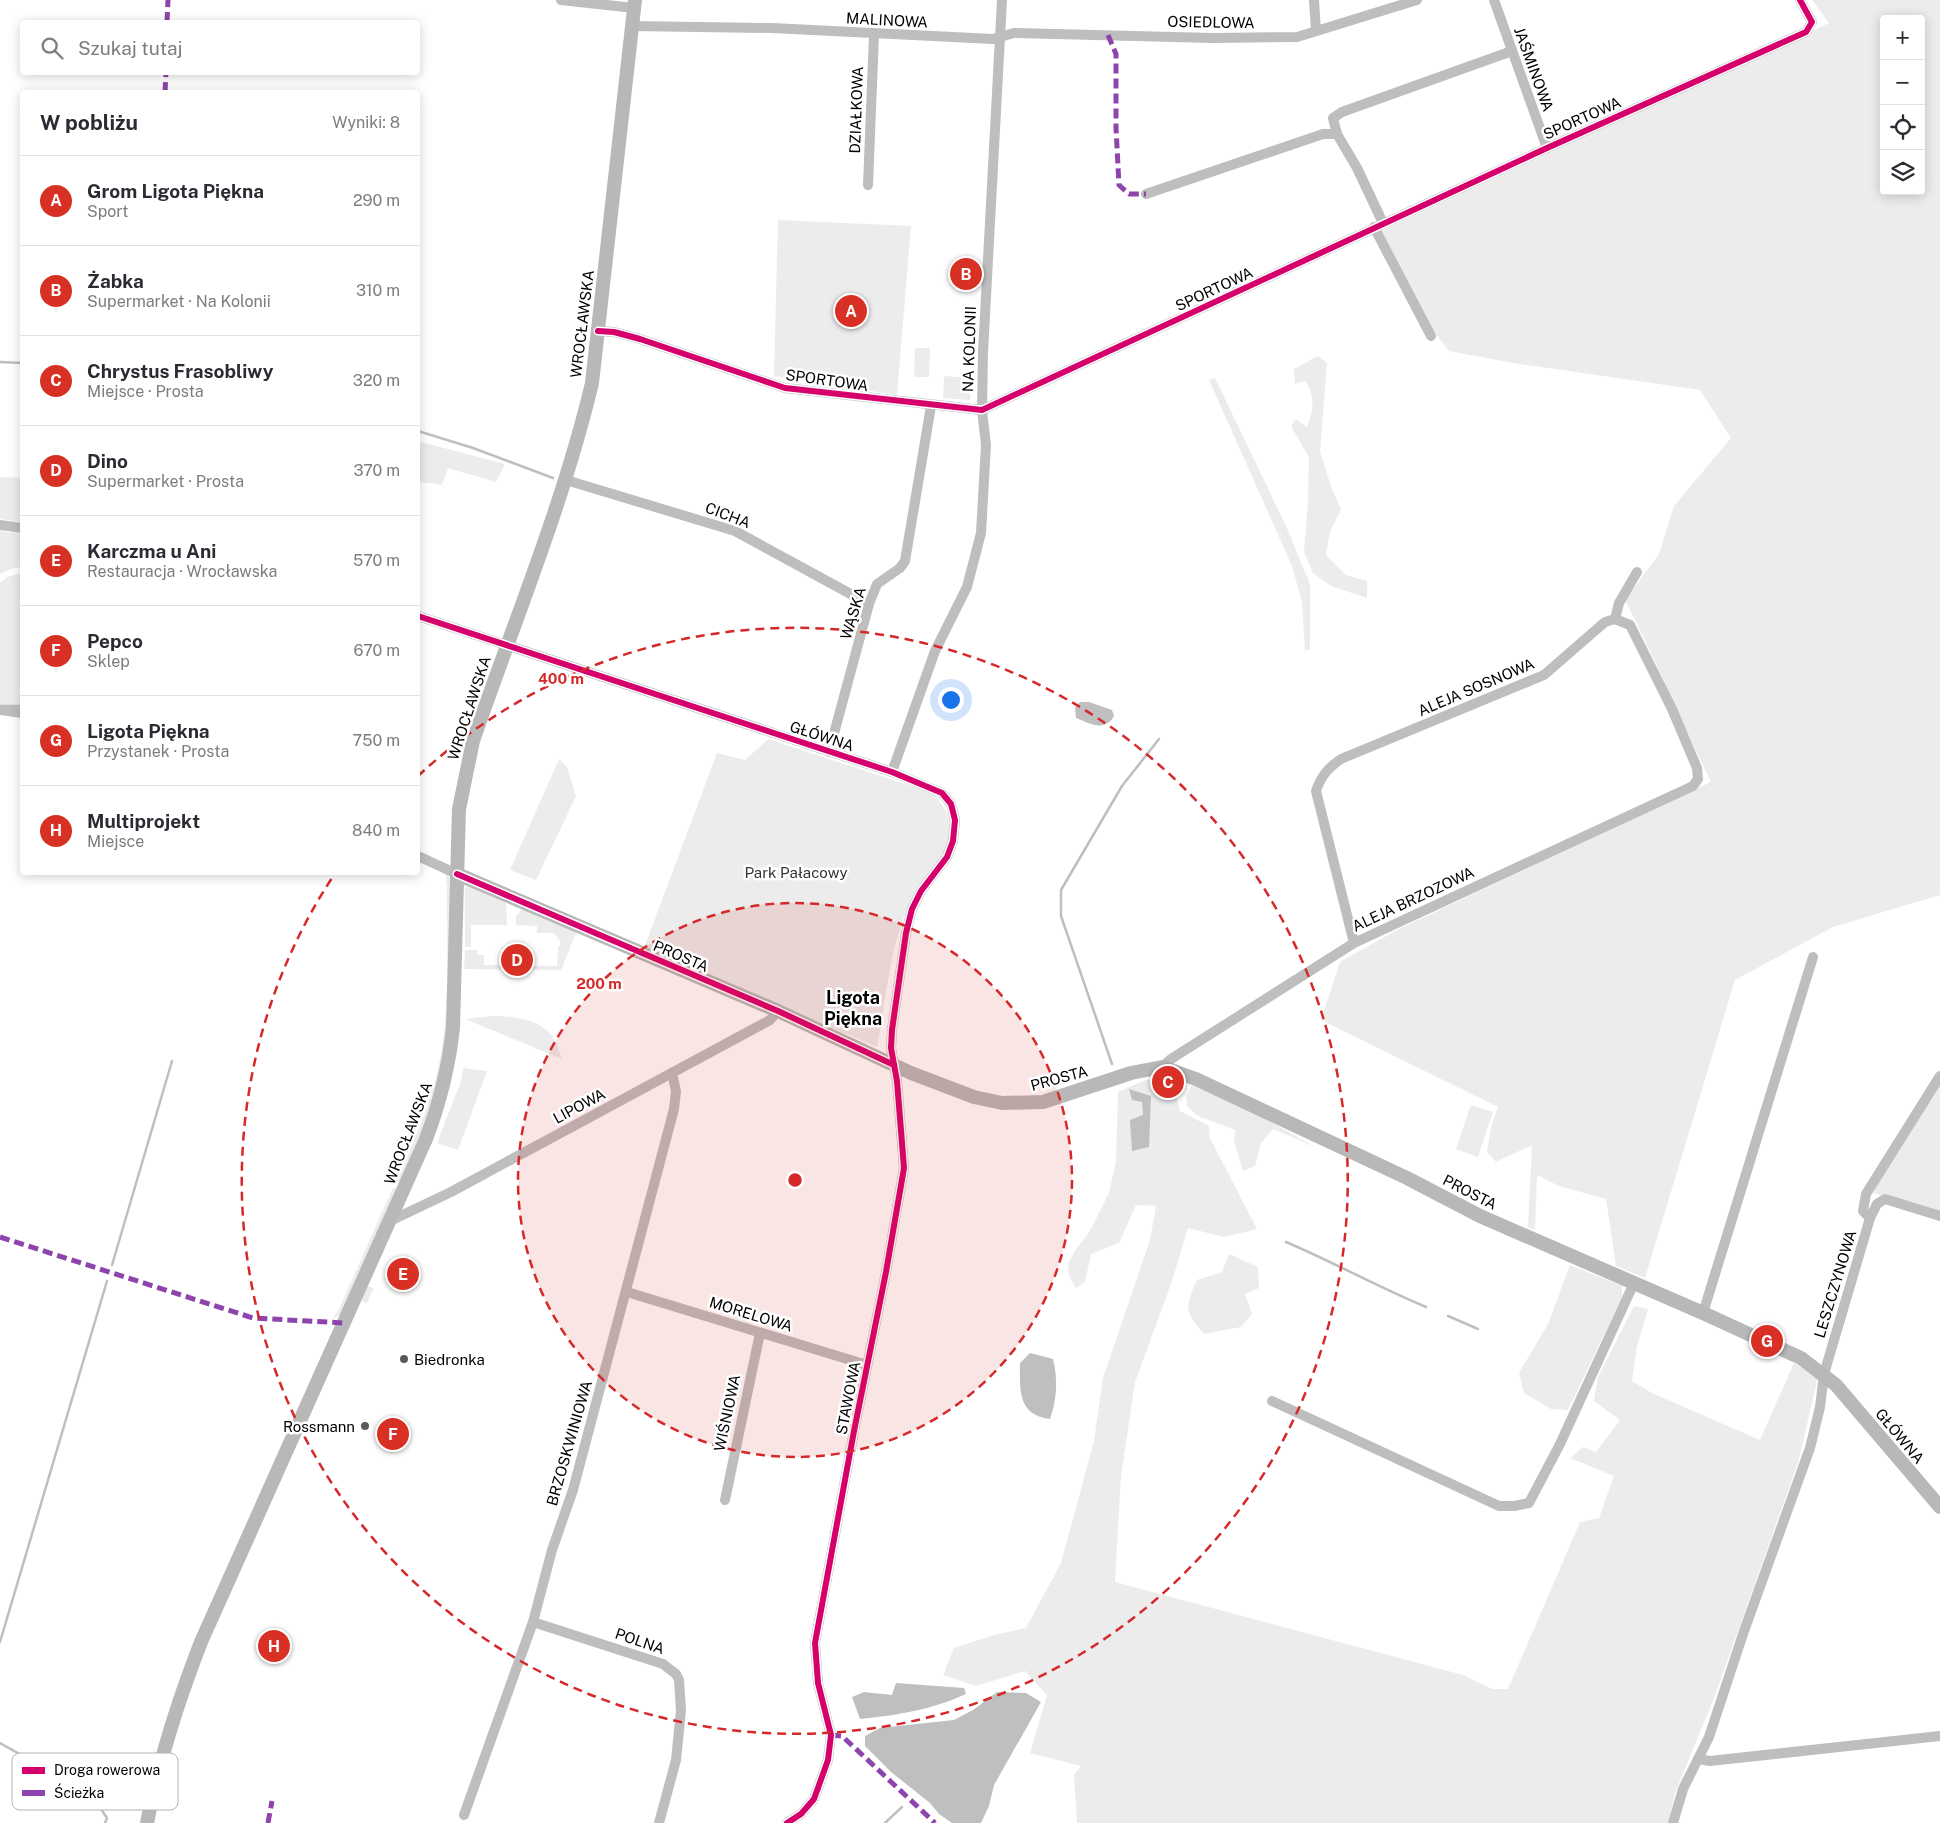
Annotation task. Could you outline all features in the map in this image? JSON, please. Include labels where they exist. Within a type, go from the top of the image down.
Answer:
[{"type":"main road","name":"WROCŁAWSKA","points":[[162,1753],[187,1680],[218,1603],[390,1221],[431,1125],[442,1094],[450,1062],[453,1027],[459,809],[464,780],[473,741],[566,480],[592,383],[634,4]]},
{"type":"main road","name":"PROSTA","points":[[457,874],[778,1011],[958,1093],[1002,1103],[1018,1104],[1057,1098],[1131,1073],[1162,1067],[1211,1086],[1398,1174],[1480,1216],[1796,1355],[1824,1374],[1836,1385]]},
{"type":"main road","name":"GŁÓWNA","points":[[1836,1385],[1940,1507]]},
{"type":"main road","name":"WROCŁAWSKA","points":[[147,1823],[150,1810]]},
{"type":"street","points":[[561,0],[634,4]]},
{"type":"street","name":"NA KOLONII","points":[[892,772],[935,651],[960,604],[973,569],[981,533],[986,445],[982,410],[1002,0]]},
{"type":"street","points":[[1314,0],[1316,31]]},
{"type":"street","name":"OSIEDLOWA","points":[[1000,36],[1014,33],[1213,38],[1297,36],[1417,0]]},
{"type":"street","name":"JAŚMINOWA","points":[[1494,0],[1547,148]]},
{"type":"street","name":"SPORTOWA","points":[[598,331],[614,332],[640,339],[785,388],[931,406],[982,410],[1379,225],[1806,32],[1812,22],[1800,0]]},
{"type":"street","name":"MALINOWA","points":[[632,26],[772,28],[874,35],[993,39],[1000,36]]},
{"type":"street","name":"DZIAŁKOWA","points":[[868,185],[874,35]]},
{"type":"street","points":[[1431,336],[1379,225],[1353,160],[1337,134],[1333,118],[1342,112],[1512,51]]},
{"type":"street","points":[[1146,194],[1323,134],[1337,134]]},
{"type":"street","name":"WĄSKA","points":[[829,752],[869,604],[878,584],[905,562],[931,406]]},
{"type":"street","name":"CICHA","points":[[566,480],[735,531],[869,604]]},
{"type":"street","points":[[0,525],[20,528]]},
{"type":"street","points":[[1615,620],[1619,603],[1637,572]]},
{"type":"street","name":"GŁÓWNA","points":[[420,617],[892,772],[942,793],[951,804],[955,820],[953,841],[947,857],[921,891],[912,909],[906,933],[892,1030],[894,1065]]},
{"type":"street","name":"ALEJA BRZOZOWA","points":[[1162,1067],[1171,1059],[1354,943],[1692,786],[1698,779],[1697,768],[1672,709],[1636,634],[1630,625],[1615,620]]},
{"type":"street","name":"ALEJA SOSNOWA","points":[[1354,943],[1316,791],[1320,779],[1328,769],[1341,759],[1544,675],[1599,625],[1615,620]]},
{"type":"street","points":[[0,710],[20,713]]},
{"type":"street","name":"PROSTA","points":[[420,857],[457,874]]},
{"type":"street","points":[[1703,1313],[1813,957]]},
{"type":"street","name":"LIPOWA","points":[[390,1221],[451,1192],[770,1020],[778,1011]]},
{"type":"street","name":"STAWOWA","points":[[787,1823],[801,1814],[814,1799],[828,1760],[832,1735],[818,1683],[815,1643],[904,1168],[905,1154],[894,1065]]},
{"type":"street","name":"BRZOSKWINIOWA","points":[[464,1815],[533,1622],[552,1550],[576,1482],[674,1109],[676,1091],[672,1073]]},
{"type":"street","name":"LESZCZYNOWA","points":[[1673,1823],[1683,1789],[1709,1737],[1744,1631],[1810,1448],[1820,1407],[1824,1374],[1870,1218],[1863,1211],[1866,1194],[1940,1076]]},
{"type":"street","points":[[1870,1218],[1877,1204],[1885,1199],[1940,1216]]},
{"type":"street","points":[[1272,1401],[1500,1506],[1514,1506],[1529,1502],[1560,1444],[1634,1283]]},
{"type":"street","name":"MORELOWA","points":[[627,1292],[868,1365]]},
{"type":"street","name":"WIŚNIOWA","points":[[724,1500],[760,1333]]},
{"type":"street","name":"POLNA","points":[[533,1622],[663,1664],[676,1674],[681,1687],[678,1744],[659,1823]]},
{"type":"street","points":[[1698,1759],[1710,1761],[1940,1736]]},
{"type":"green space","points":[[1812,0],[1940,0],[1940,895],[1833,927],[1735,980],[1645,1278],[1616,1266],[1606,1199],[1559,1186],[1537,1175],[1535,1230],[1528,1227],[1532,1145],[1496,1162],[1487,1152],[1491,1127],[1498,1107],[1321,1020],[1340,962],[1397,930],[1711,782],[1625,600],[1659,554],[1674,506],[1731,438],[1700,390],[1513,363],[1449,351],[1433,330],[1381,231],[1829,23]]},
{"type":"green space","points":[[778,220],[911,226],[897,395],[774,376]]},
{"type":"green space","points":[[915,348],[930,348],[929,377],[914,377]]},
{"type":"green space","points":[[1318,356],[1327,363],[1320,452],[1332,489],[1341,509],[1330,532],[1326,555],[1346,575],[1367,581],[1367,598],[1331,586],[1313,573],[1304,552],[1309,457],[1291,426],[1296,419],[1307,427],[1311,415],[1312,398],[1305,381],[1295,384],[1294,369]]},
{"type":"green space","points":[[944,376],[971,378],[970,400],[943,398]]},
{"type":"green space","points":[[1215,378],[1286,526],[1310,584],[1310,649],[1305,651],[1302,602],[1292,566],[1209,380]]},
{"type":"green space","points":[[421,442],[505,464],[496,482],[448,468],[442,485],[420,482]]},
{"type":"green space","points":[[0,477],[20,478],[20,522],[0,519]]},
{"type":"green space","points":[[0,531],[20,534],[20,567],[0,574]]},
{"type":"green space","points":[[20,574],[20,709],[0,707],[0,583],[7,577]]},
{"type":"green space","name":"Park Pałacowy","points":[[768,739],[933,793],[945,810],[951,824],[950,840],[947,848],[914,895],[900,929],[890,968],[877,1047],[644,948],[717,753],[745,760]]},
{"type":"green space","points":[[559,759],[567,767],[576,796],[536,880],[510,870]]},
{"type":"green space","points":[[445,872],[451,879],[450,949],[449,996],[442,1066],[430,1111],[399,1184],[396,1183],[431,1095],[443,1042],[447,998],[447,887]]},
{"type":"green space","points":[[469,886],[506,901],[507,925],[471,925],[471,947],[465,947],[465,888]]},
{"type":"green space","points":[[523,908],[577,930],[561,970],[464,969],[465,950],[477,950],[478,955],[484,955],[484,965],[557,966],[560,941],[554,933],[537,933],[537,926],[516,925],[516,916]]},
{"type":"green space","points":[[492,1016],[516,1018],[541,1026],[553,1037],[562,1059],[465,1019]]},
{"type":"green space","points":[[463,1068],[487,1071],[458,1150],[437,1143],[461,1081]]},
{"type":"green space","points":[[1940,1076],[1940,1214],[1874,1193],[1877,1180]]},
{"type":"green space","points":[[1145,1080],[1172,1081],[1180,1111],[1209,1126],[1210,1138],[1257,1229],[1224,1237],[1188,1228],[1171,1284],[1135,1382],[1121,1476],[1115,1582],[1463,1675],[1492,1689],[1508,1689],[1580,1522],[1599,1518],[1614,1476],[1570,1458],[1583,1447],[1596,1452],[1620,1420],[1594,1401],[1598,1377],[1634,1306],[1648,1309],[1637,1346],[1632,1381],[1652,1393],[1760,1440],[1794,1363],[1818,1377],[1798,1463],[1713,1701],[1675,1793],[1668,1823],[1077,1823],[1074,1775],[1081,1766],[1030,1753],[1047,1695],[1025,1671],[976,1686],[943,1675],[954,1648],[994,1635],[1026,1628],[1061,1563],[1094,1441],[1103,1378],[1150,1240],[1156,1206],[1136,1205],[1119,1243],[1091,1254],[1085,1282],[1076,1288],[1069,1276],[1068,1265],[1074,1252],[1090,1231],[1109,1193],[1116,1161],[1118,1092]]},
{"type":"green space","points":[[1192,1085],[1255,1113],[1315,1147],[1273,1129],[1261,1143],[1255,1166],[1243,1171],[1234,1141],[1235,1130],[1198,1116],[1187,1106],[1186,1096]]},
{"type":"green space","points":[[1471,1105],[1493,1112],[1478,1157],[1456,1149]]},
{"type":"green space","points":[[393,1188],[397,1189],[339,1316],[333,1318],[339,1309]]},
{"type":"green space","points":[[1229,1254],[1258,1267],[1259,1288],[1245,1294],[1252,1314],[1241,1327],[1204,1334],[1193,1320],[1188,1309],[1190,1297],[1197,1280],[1222,1272]]},
{"type":"green space","points":[[1570,1265],[1622,1286],[1622,1297],[1568,1410],[1551,1409],[1524,1393],[1519,1373],[1548,1324]]},
{"type":"green space","points":[[367,1286],[374,1288],[367,1303],[365,1303],[361,1299]]},
{"type":"shaded area","points":[[1080,702],[1089,702],[1112,710],[1114,716],[1106,724],[1102,725],[1092,724],[1076,718],[1075,708]]},
{"type":"shaded area","points":[[1129,1089],[1151,1096],[1149,1147],[1132,1151],[1130,1120],[1143,1115],[1142,1102],[1132,1100]]},
{"type":"shaded area","points":[[1030,1353],[1053,1359],[1056,1389],[1050,1419],[1039,1417],[1031,1412],[1023,1399],[1020,1382],[1020,1363]]},
{"type":"shaded area","points":[[896,1683],[964,1688],[966,1694],[953,1700],[914,1711],[860,1719],[852,1697],[864,1692],[892,1695]]},
{"type":"shaded area","points":[[997,1692],[1026,1693],[1041,1702],[994,1785],[989,1806],[981,1823],[952,1823],[891,1772],[865,1746],[865,1736],[880,1728],[954,1720],[973,1710]]},
{"type":"waterway","points":[[0,362],[20,363]]},
{"type":"waterway","points":[[420,432],[473,448],[553,478]]},
{"type":"waterway","points":[[1,706],[20,706]]},
{"type":"waterway","points":[[1112,1064],[1061,916],[1061,890],[1122,786],[1159,739]]},
{"type":"waterway","points":[[112,1265],[172,1061]]},
{"type":"waterway","points":[[1286,1242],[1426,1307]]},
{"type":"waterway","points":[[0,1642],[107,1281]]},
{"type":"waterway","points":[[1448,1316],[1478,1329]]},
{"type":"waterway","points":[[0,1743],[18,1753]]},
{"type":"waterway","points":[[885,1823],[902,1807]]},
{"type":"waterway","points":[[102,1810],[107,1818],[105,1823]]},
{"type":"marked path","points":[[167,20],[168,0]]},
{"type":"marked path","points":[[1108,35],[1116,54],[1116,128],[1119,185],[1129,194],[1146,194]]},
{"type":"marked path","points":[[165,90],[166,75]]},
{"type":"marked path","points":[[0,1237],[253,1318],[344,1323]]},
{"type":"marked path","points":[[831,1735],[842,1736],[935,1823]]},
{"type":"marked path","points":[[268,1823],[272,1801]]},
{"type":"cycle path","points":[[598,331],[614,332],[640,339],[785,388],[982,410],[1547,148],[1806,32],[1812,22],[1800,0]]},
{"type":"cycle path","points":[[420,617],[892,772],[942,793],[951,804],[955,820],[953,841],[947,857],[921,891],[912,909],[906,933],[892,1030],[891,1048],[897,1081],[904,1168],[815,1643],[818,1683],[831,1735],[828,1760],[814,1799],[801,1814],[787,1823]]},
{"type":"cycle path","points":[[457,874],[778,1011],[894,1065]]},
{"type":"place","name":"Żabka","points":[[966,274]]},
{"type":"place","name":"Grom Ligota Piękna","points":[[851,311]]},
{"type":"place","name":"Dino","points":[[517,960]]},
{"type":"place","name":"Chrystus Frasobliwy","points":[[1168,1082]]},
{"type":"place","name":"Karczma u Ani","points":[[403,1274]]},
{"type":"place","name":"Ligota Piękna","points":[[1767,1341]]},
{"type":"place","name":"Biedronka","points":[[404,1359]]},
{"type":"place","name":"Rossmann","points":[[365,1426]]},
{"type":"place","name":"Pepco","points":[[393,1434]]},
{"type":"place","name":"Multiprojekt","points":[[274,1646]]},
{"type":"district","name":"Ligota Piękna","points":[[853,1007]]}]
